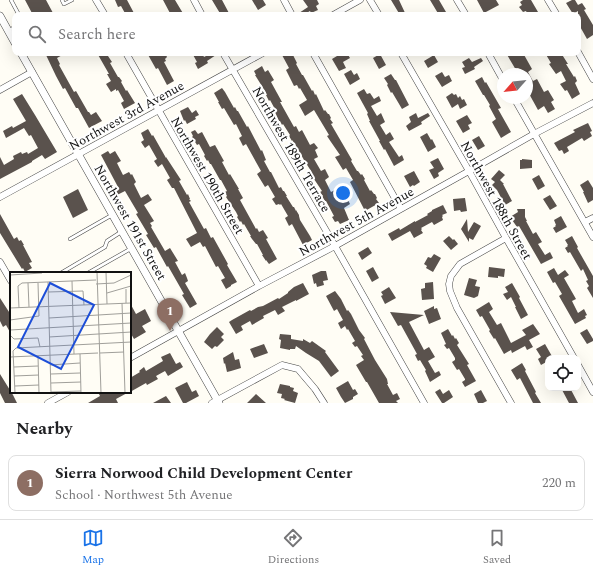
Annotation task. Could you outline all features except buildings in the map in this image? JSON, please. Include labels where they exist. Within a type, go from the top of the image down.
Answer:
[{"type":"street","points":[[96,0],[103,12]]},
{"type":"street","points":[[194,0],[200,12]]},
{"type":"street","points":[[284,0],[290,12]]},
{"type":"street","points":[[338,12],[360,0]]},
{"type":"street","points":[[370,0],[377,12]]},
{"type":"street","points":[[458,0],[464,12]]},
{"type":"street","points":[[548,0],[555,12]]},
{"type":"street","points":[[0,16],[12,37]]},
{"type":"street","name":"Northwest 191st Street","points":[[23,56],[179,331],[216,402]]},
{"type":"street","name":"Northwest 190th Street","points":[[128,56],[259,286]]},
{"type":"street","name":"Northwest 189th Terrace","points":[[226,56],[424,403]]},
{"type":"street","name":"Northwest 3rd Avenue","points":[[0,197],[158,109],[257,56]]},
{"type":"street","points":[[316,56],[400,209]]},
{"type":"street","name":"Northwest 188th Street","points":[[403,56],[470,171],[572,355]]},
{"type":"street","points":[[490,56],[497,69]]},
{"type":"street","points":[[580,56],[593,79]]},
{"type":"street","points":[[0,90],[32,72]]},
{"type":"street","name":"Northwest 5th Avenue","points":[[131,357],[259,286],[335,246],[534,134],[593,103]]},
{"type":"street","points":[[517,104],[593,237]]},
{"type":"street","points":[[585,222],[593,218]]},
{"type":"street","points":[[506,238],[460,264],[451,276],[449,284],[450,292],[457,308],[511,403]]},
{"type":"street","points":[[0,262],[10,280]]},
{"type":"street","points":[[216,402],[282,365],[298,368],[324,403]]},
{"type":"street","points":[[581,370],[593,392]]},
{"type":"street","points":[[48,403],[66,393]]},
{"type":"lane","points":[[11,0],[17,12]]},
{"type":"lane","points":[[62,0],[64,4],[72,0]]},
{"type":"lane","points":[[70,239],[112,214]]},
{"type":"lane","points":[[64,272],[105,247],[107,240],[122,231]]},
{"type":"lane","points":[[90,272],[132,248]]},
{"type":"place","name":"Sierra Norwood Child Development Center","points":[[170,331]]}]
